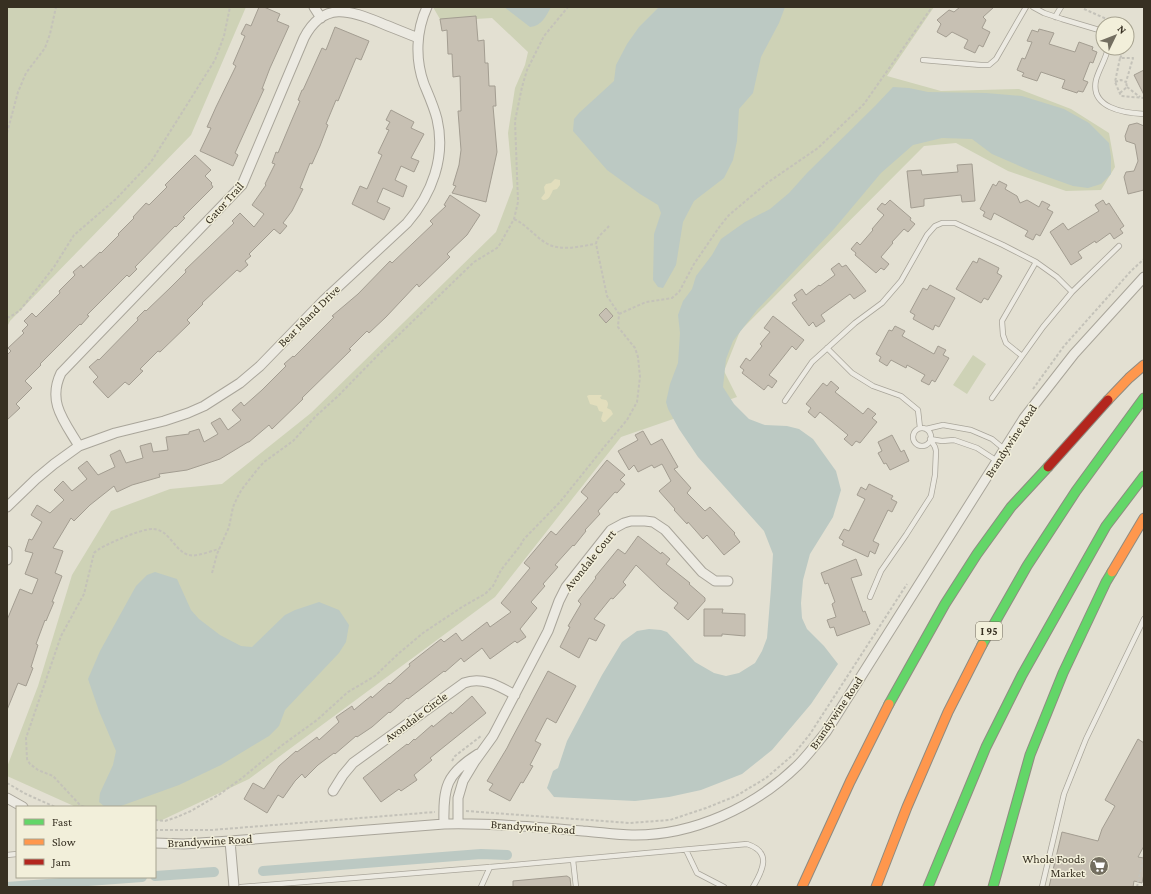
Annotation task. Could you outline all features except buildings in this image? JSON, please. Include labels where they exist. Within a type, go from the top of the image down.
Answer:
[{"type":"highway","points":[[802,887],[850,782],[896,690],[945,604],[973,561],[1011,507],[1124,383],[1144,365]]},
{"type":"highway","name":"I 95","points":[[876,887],[907,807],[948,712],[983,642],[1027,566],[1076,491],[1144,398]]},
{"type":"highway","points":[[928,887],[986,747],[1022,675],[1106,526],[1144,476]]},
{"type":"highway","points":[[993,887],[1030,755],[1063,673],[1106,582],[1144,518]]},
{"type":"street","points":[[314,7],[321,18]]},
{"type":"street","name":"Bear Island Drive","points":[[7,507],[40,475],[79,446],[115,433],[164,421],[188,413],[204,406],[231,389],[260,366],[324,300],[407,223],[425,199],[435,176],[439,152],[440,136],[437,120],[433,104],[424,83],[418,53],[418,38],[421,22],[427,7]]},
{"type":"street","name":"Gator Trail","points":[[79,446],[60,416],[56,402],[56,387],[61,373],[242,185],[304,38],[312,25],[321,18],[338,11],[353,12],[418,38]]},
{"type":"street","name":"Brandywine Road","points":[[156,843],[184,844],[230,841],[444,824],[498,824],[632,835],[658,833],[685,828],[718,818],[742,806],[765,792],[786,776],[799,764],[826,732],[1024,418],[1074,354],[1144,277]]},
{"type":"street","name":"Avondale Court","points":[[458,824],[458,798],[460,789],[475,761],[493,736],[515,695],[548,630],[566,587],[606,536],[617,526],[638,520],[653,522],[665,530],[702,572],[715,581],[728,581]]},
{"type":"street","points":[[7,551],[7,560]]},
{"type":"street","name":"Avondale Circle","points":[[333,791],[353,763],[464,682],[471,680],[494,683],[515,695]]},
{"type":"street","points":[[444,824],[444,796],[452,775],[464,762],[483,751]]},
{"type":"street","points":[[7,798],[21,806]]},
{"type":"street","points":[[230,841],[234,887]]},
{"type":"lane","points":[[924,60],[990,65],[996,59],[1026,7]]},
{"type":"lane","points":[[1033,7],[1055,17],[1095,29]]},
{"type":"lane","points":[[1055,17],[1061,7]]},
{"type":"lane","points":[[1105,56],[1096,80],[1096,92],[1100,100],[1122,112],[1144,114]]},
{"type":"lane","points":[[785,401],[812,362],[855,323],[882,303],[901,281],[926,235],[935,226],[942,223],[955,223],[1036,262],[1057,277],[1072,292]]},
{"type":"lane","points":[[992,398],[1043,327],[1072,292],[1119,246]]},
{"type":"lane","points":[[1022,356],[1006,343],[1003,335],[1002,322],[1036,262]]},
{"type":"lane","points":[[827,348],[852,373],[873,386],[901,396],[918,410],[920,428]]},
{"type":"lane","points":[[926,429],[930,433],[930,439],[927,444],[922,446],[916,444],[914,442],[913,433],[917,428],[926,429],[943,425],[971,430],[992,439],[1004,450]]},
{"type":"lane","points":[[930,439],[942,441],[954,440],[977,448],[997,461]]},
{"type":"lane","points":[[870,597],[881,571],[931,496],[935,474],[936,451],[930,439]]},
{"type":"lane","points":[[1042,887],[1064,794],[1086,739],[1144,619]]},
{"type":"lane","points":[[241,887],[573,860],[746,844],[753,846],[758,850],[764,862],[763,869],[753,887]]},
{"type":"lane","points":[[686,850],[697,873],[724,887]]},
{"type":"lane","points":[[573,860],[576,887]]},
{"type":"lane","points":[[481,887],[490,867]]},
{"type":"path","points":[[7,133],[15,101],[26,73],[45,48],[50,34],[56,7]]},
{"type":"path","points":[[7,318],[21,309],[54,267],[74,235],[116,199],[151,162],[215,60],[224,36],[230,7]]},
{"type":"path","points":[[212,573],[219,549],[229,527],[233,507],[237,498],[242,489],[264,462],[293,441],[316,416],[478,258],[497,248],[500,244],[514,219],[518,202],[515,121],[522,87],[527,70],[544,36],[568,7]]},
{"type":"path","points":[[619,314],[646,302],[672,298],[679,292],[694,264],[729,215],[767,183],[818,148],[864,104],[932,7]]},
{"type":"path","points":[[1084,9],[1101,16]]},
{"type":"path","points":[[1120,58],[1134,58],[1126,82],[1127,87],[1142,98],[1121,96],[1115,82],[1120,58]]},
{"type":"path","points":[[1115,82],[1122,80],[1126,82]]},
{"type":"path","points":[[1120,93],[1127,87]]},
{"type":"path","points":[[514,219],[521,222],[546,243],[552,246],[568,247],[596,244]]},
{"type":"path","points":[[156,820],[165,821],[177,817],[220,794],[317,720],[348,692],[375,676],[423,633],[462,607],[485,594],[493,586],[501,570],[524,539],[560,502],[627,420],[637,402],[640,366],[635,348],[618,327],[619,314],[607,296],[596,240],[609,226]]},
{"type":"path","points":[[82,806],[53,776],[33,767],[30,764],[27,759],[26,738],[61,636],[84,594],[94,553],[98,549],[112,542],[142,530],[153,529],[165,534],[186,554],[195,555],[219,549]]},
{"type":"path","points":[[468,810],[630,823],[670,820],[736,796],[766,778],[794,754],[810,734],[908,583]]},
{"type":"path","points":[[450,763],[456,756],[482,735]]},
{"type":"path","points":[[7,782],[26,794],[53,806]]},
{"type":"path","points":[[156,830],[212,830],[436,812],[436,808]]},
{"type":"path","points":[[1137,887],[1144,856]]},
{"type":"green space","points":[[7,7],[246,7],[191,135],[10,321],[7,327]]},
{"type":"green space","points":[[433,7],[934,7],[887,76],[941,91],[1019,89],[1071,109],[1109,133],[1115,167],[1101,190],[1066,191],[1008,171],[956,143],[924,146],[740,331],[724,371],[737,397],[621,437],[495,597],[249,779],[160,821],[156,820],[156,806],[74,806],[7,776],[7,767],[38,686],[72,575],[111,511],[170,489],[222,484],[311,413],[496,232],[513,187],[508,133],[515,88],[525,65],[528,52],[492,18],[441,21]]},
{"type":"green space","points":[[973,355],[986,364],[967,394],[953,385]]},
{"type":"sand","points":[[555,179],[560,180],[560,185],[557,189],[553,190],[548,198],[543,200],[541,198],[545,193],[544,187],[546,184],[551,183]]},
{"type":"sand","points":[[601,395],[601,399],[608,402],[607,408],[611,410],[613,414],[605,422],[601,419],[603,412],[599,411],[597,406],[590,404],[587,396]]},
{"type":"shaded area","points":[[504,7],[551,7],[541,23],[530,27]]},
{"type":"shaded area","points":[[659,7],[785,7],[779,23],[761,57],[753,93],[739,109],[737,141],[733,160],[724,178],[694,201],[683,222],[676,265],[663,288],[658,287],[653,280],[654,234],[661,213],[658,205],[607,170],[573,131],[574,119],[614,81],[616,65],[627,44],[639,27]]},
{"type":"shaded area","points":[[893,87],[909,88],[928,92],[986,93],[1022,96],[1064,109],[1089,123],[1109,143],[1111,174],[1101,184],[1088,188],[1073,186],[1031,171],[992,154],[972,139],[942,138],[913,145],[881,173],[834,229],[757,310],[733,341],[726,359],[723,387],[734,404],[749,419],[765,425],[787,426],[799,429],[813,439],[836,471],[841,490],[833,517],[810,554],[803,580],[801,603],[802,618],[807,629],[824,646],[838,664],[811,704],[772,750],[742,774],[701,790],[669,797],[635,801],[554,797],[547,788],[553,771],[558,768],[567,741],[602,675],[622,642],[637,631],[649,629],[667,632],[695,662],[714,673],[726,676],[739,673],[755,663],[762,651],[767,638],[773,554],[764,531],[698,457],[679,429],[668,409],[666,402],[670,384],[678,363],[680,333],[678,315],[683,301],[692,289],[696,276],[712,255],[721,239],[745,222],[770,209],[789,193]]},
{"type":"shaded area","points":[[155,572],[177,579],[191,610],[199,619],[220,635],[241,646],[252,647],[285,615],[319,602],[339,610],[349,625],[346,642],[339,653],[285,710],[279,726],[269,736],[221,765],[179,785],[121,806],[104,806],[99,802],[100,793],[113,765],[116,751],[99,711],[88,679],[100,651],[136,586],[147,575]]},
{"type":"waterway","points":[[263,871],[481,854],[507,855]]},
{"type":"waterway","points":[[156,876],[214,872]]},
{"type":"waterway","points":[[7,887],[128,878]]},
{"type":"traffic: fast","points":[[982,645],[1027,566],[1076,491],[1144,398]]},
{"type":"traffic: fast","points":[[889,704],[945,604],[977,554],[1011,507],[1048,467]]},
{"type":"traffic: fast","points":[[928,887],[986,747],[1022,675],[1106,526],[1144,476]]},
{"type":"traffic: fast","points":[[993,887],[1030,755],[1063,673],[1112,572]]},
{"type":"traffic: slow","points":[[1108,400],[1144,365]]},
{"type":"traffic: slow","points":[[1112,572],[1144,518]]},
{"type":"traffic: slow","points":[[876,887],[907,807],[948,712],[982,645]]},
{"type":"traffic: slow","points":[[802,887],[850,782],[889,704]]},
{"type":"traffic: jam","points":[[1048,467],[1108,400]]},
{"type":"place","name":"Whole Foods Market","points":[[1099,866]]}]
